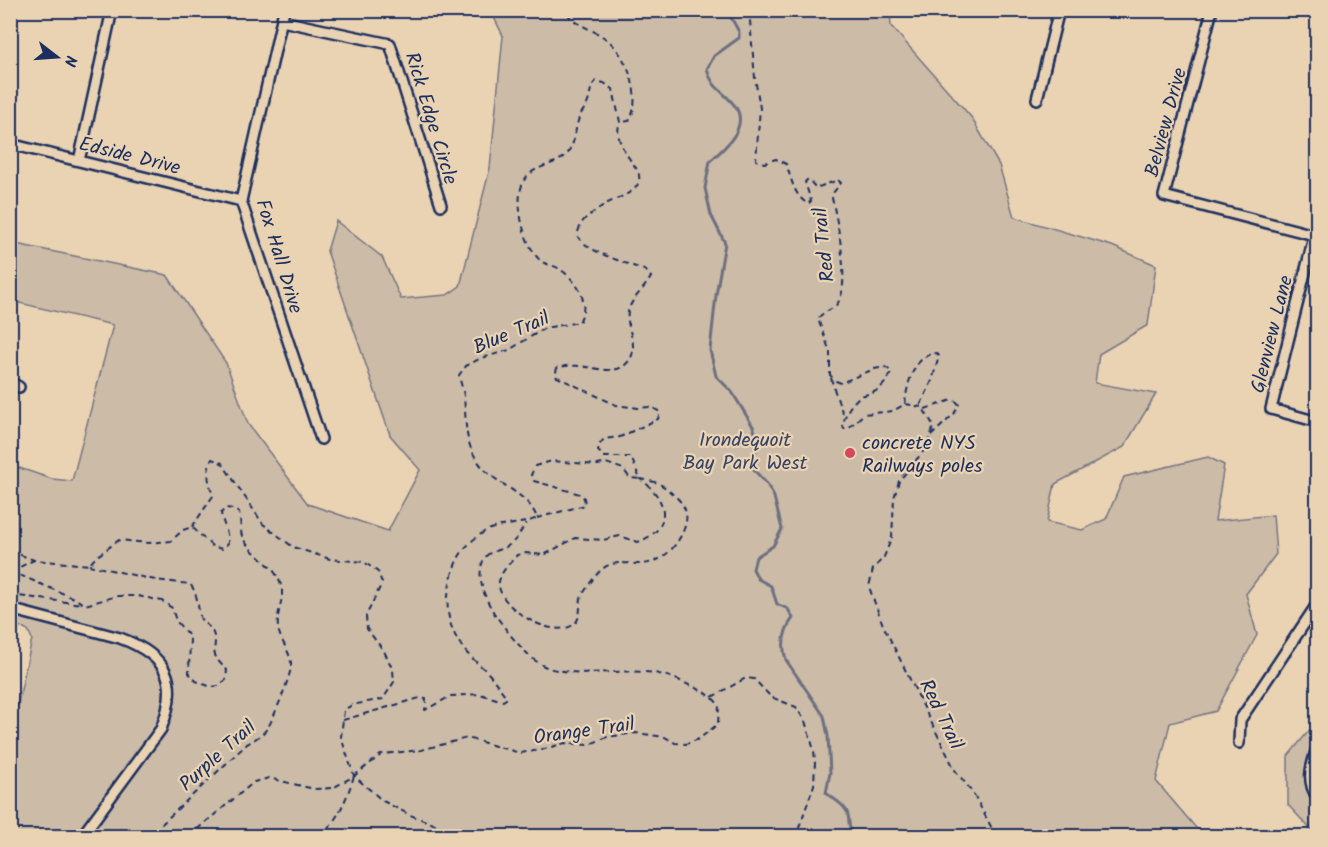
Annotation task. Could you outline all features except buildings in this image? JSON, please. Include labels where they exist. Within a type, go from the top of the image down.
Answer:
[{"type":"street","points":[[79,161],[112,10]]},
{"type":"street","name":"Fox Hall Drive","points":[[284,10],[241,201],[321,439]]},
{"type":"street","points":[[1037,99],[1059,10]]},
{"type":"street","name":"Belview Drive","points":[[1212,10],[1164,196],[1314,235]]},
{"type":"street","name":"Rick Edge Circle","points":[[282,21],[390,44],[441,205]]},
{"type":"street","name":"Edside Drive","points":[[10,144],[241,201]]},
{"type":"street","name":"Glenview Lane","points":[[1317,221],[1271,410],[1317,422]]},
{"type":"street","points":[[1239,743],[1240,720],[1317,603]]},
{"type":"street","points":[[10,609],[120,638],[137,645],[152,654],[169,679],[171,695],[168,712],[161,729],[82,837]]},
{"type":"street","points":[[1317,745],[1311,769],[1310,788],[1317,798]]},
{"type":"path","points":[[344,720],[420,698],[426,699],[425,710],[451,696],[480,694],[503,701],[506,699],[488,673],[466,652],[448,616],[446,595],[459,554],[472,540],[487,530],[526,523],[585,505],[584,498],[580,494],[534,481],[531,475],[535,466],[552,461],[598,465],[606,463],[623,469],[630,478],[640,479],[661,483],[680,500],[686,509],[687,522],[680,541],[653,562],[640,564],[618,561],[602,569],[581,596],[582,606],[578,619],[572,626],[560,628],[535,624],[522,616],[500,589],[499,580],[517,555],[525,553],[544,555],[575,538],[603,540],[620,536],[638,542],[653,535],[664,516],[663,504],[640,479],[631,457],[605,457],[598,451],[604,439],[620,437],[647,425],[658,419],[660,412],[651,407],[616,405],[555,376],[557,368],[565,365],[610,370],[620,369],[630,360],[634,350],[628,325],[628,310],[651,277],[646,271],[580,242],[577,235],[584,220],[606,204],[633,191],[637,187],[639,176],[618,140],[617,130],[620,122],[628,121],[632,115],[633,82],[620,56],[609,42],[577,24],[569,16],[570,10]]},
{"type":"path","name":"Red Trail","points":[[751,10],[754,67],[760,108],[756,160],[764,163],[776,159],[786,164],[794,190],[801,200],[808,204],[811,201],[805,182],[808,179],[816,188],[834,181],[841,183],[832,198],[842,252],[841,299],[837,305],[820,314],[818,319],[830,352],[830,375]]},
{"type":"path","name":"Blue Trail","points":[[537,518],[525,500],[485,470],[473,454],[466,436],[464,395],[459,375],[466,366],[479,359],[509,350],[545,328],[579,322],[584,314],[584,299],[576,284],[559,269],[542,261],[533,249],[521,218],[519,205],[521,193],[525,179],[536,170],[556,162],[568,153],[580,114],[588,103],[591,86],[596,81],[613,89],[620,122]]},
{"type":"path","points":[[905,404],[907,386],[915,368],[934,352],[939,356],[936,372],[920,406]]},
{"type":"path","points":[[830,375],[841,383],[873,369],[885,367],[891,371],[890,377],[876,391],[856,400],[845,417],[844,429],[864,414],[893,411],[905,404],[920,406],[923,409],[934,426],[930,437]]},
{"type":"path","points":[[830,375],[845,417]]},
{"type":"path","name":"Red Trail","points":[[923,409],[952,400],[959,405],[949,419],[930,437],[926,448],[899,481],[894,498],[892,537],[884,557],[873,569],[869,586],[883,624],[955,770],[973,793],[996,837]]},
{"type":"path","points":[[89,565],[119,540],[147,543],[171,541],[183,530],[192,527],[213,496],[208,479],[212,459],[222,463],[263,524],[293,547],[330,559],[364,562],[378,572],[382,584],[366,616],[367,629],[384,651],[393,670],[394,682],[382,699],[352,705],[344,710],[341,737],[354,776],[383,801],[410,815],[447,829],[458,837]]},
{"type":"path","name":"Purple Trail","points":[[149,837],[269,726],[288,680],[292,664],[278,629],[278,614],[283,591],[278,576],[242,536],[239,513],[226,508],[221,513],[223,524],[228,532],[228,543],[222,549],[212,546],[192,527]]},
{"type":"path","points":[[526,523],[517,539],[484,558],[480,570],[485,598],[500,621],[523,649],[544,666],[584,674],[657,673],[706,692],[712,697],[746,678],[754,679],[771,697],[796,706],[805,721],[816,762],[814,785],[796,837]]},
{"type":"path","points":[[10,551],[34,560],[89,565],[155,580],[190,584],[195,591],[202,621],[213,632],[214,655],[217,661],[227,669],[226,680],[218,686],[205,686],[189,673],[190,637],[176,621],[172,608],[162,601],[117,596],[85,605],[10,595]]},
{"type":"path","points":[[10,569],[18,568],[34,560]]},
{"type":"path","points":[[10,569],[85,605]]},
{"type":"path","name":"Orange Trail","points":[[354,776],[382,754],[421,750],[467,738],[520,753],[565,743],[588,746],[607,737],[636,733],[665,737],[675,743],[686,744],[699,739],[718,723],[719,705],[712,697]]},
{"type":"path","points":[[189,837],[254,782],[269,778],[314,789],[333,788],[354,776]]},
{"type":"path","points":[[321,837],[332,826],[354,776]]},
{"type":"green space","name":"Irondequoit Bay Park West","points":[[491,11],[890,11],[891,26],[971,117],[999,165],[1014,217],[1112,246],[1156,265],[1148,325],[1099,354],[1095,383],[1156,394],[1124,447],[1055,484],[1047,522],[1082,530],[1106,519],[1124,477],[1208,457],[1224,465],[1215,521],[1273,515],[1276,554],[1246,594],[1257,635],[1216,711],[1170,723],[1156,781],[1196,828],[1207,836],[11,836],[11,713],[17,708],[32,639],[28,630],[11,623],[11,465],[52,479],[72,481],[113,325],[11,301],[11,243],[167,275],[226,363],[248,424],[308,504],[388,531],[420,470],[390,435],[327,251],[336,221],[382,257],[401,299],[447,295],[460,286],[490,168],[503,36]]},
{"type":"green space","points":[[1317,721],[1317,745],[1311,769],[1317,798],[1317,836],[1288,805],[1288,756]]},
{"type":"waterway","points":[[727,10],[739,32],[739,38],[714,56],[707,69],[715,86],[735,106],[739,114],[739,122],[728,144],[710,161],[705,188],[711,215],[725,243],[710,350],[716,376],[732,392],[754,428],[757,445],[754,470],[767,484],[774,497],[782,529],[773,546],[756,557],[753,569],[758,579],[771,586],[777,604],[788,609],[793,618],[784,638],[786,660],[824,716],[828,736],[830,773],[826,793],[846,810],[851,830],[856,836]]},
{"type":"place","name":"concrete NYS Railways poles","points":[[850,453]]}]
